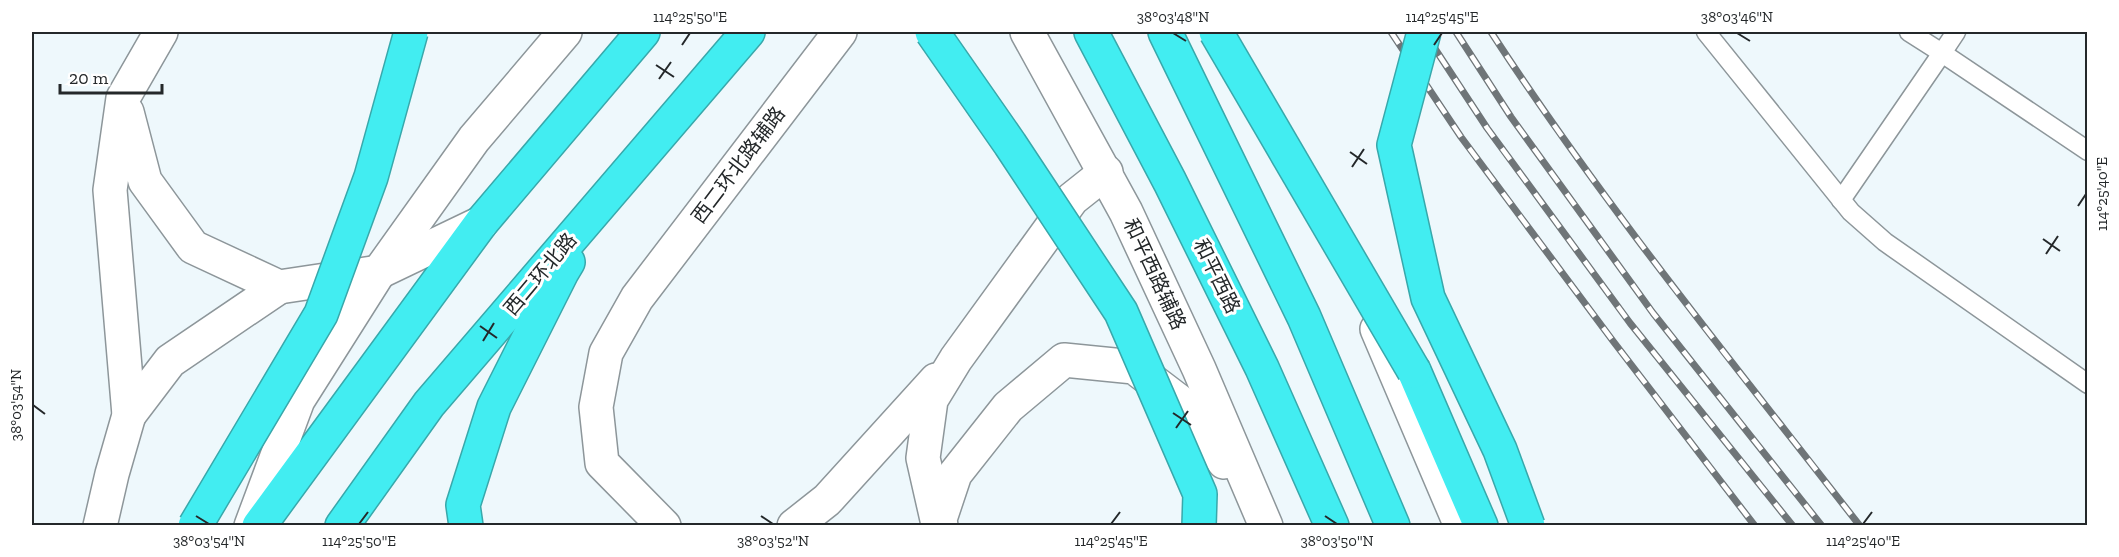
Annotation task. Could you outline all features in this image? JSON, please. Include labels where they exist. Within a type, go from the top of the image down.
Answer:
[{"type":"highway","points":[[195,525],[321,314],[371,177],[411,32]]},
{"type":"highway","points":[[259,525],[481,223],[643,32]]},
{"type":"highway","name":"西二环北路","points":[[342,525],[429,404],[748,32]]},
{"type":"highway","points":[[933,32],[1121,312],[1200,495],[1200,525]]},
{"type":"highway","name":"和平西路","points":[[1091,32],[1170,182],[1262,368],[1332,525]]},
{"type":"highway","points":[[1165,32],[1304,316],[1393,525]]},
{"type":"highway","points":[[1216,32],[1414,371],[1480,525]]},
{"type":"highway","points":[[1424,32],[1394,145],[1428,298],[1500,450],[1528,525]]},
{"type":"highway","points":[[466,525],[464,505],[494,407],[562,272],[664,129]]},
{"type":"main road","points":[[100,525],[129,415],[110,190],[123,98],[161,32]]},
{"type":"main road","points":[[251,525],[298,400],[379,272],[474,139],[566,32]]},
{"type":"main road","name":"西二环北路辅路","points":[[664,525],[602,463],[596,407],[606,353],[637,298],[840,32]]},
{"type":"main road","name":"和平西路辅路","points":[[1027,32],[1106,172],[1199,369],[1265,523]]},
{"type":"main road","points":[[1235,32],[1349,264],[1461,525]]},
{"type":"main road","points":[[123,98],[145,181],[193,247],[279,287]]},
{"type":"main road","points":[[940,525],[923,459],[931,400],[956,359],[1072,199],[1106,172]]},
{"type":"main road","points":[[129,415],[170,361],[279,287],[379,272],[481,223]]},
{"type":"main road","points":[[794,525],[827,500],[956,359]]},
{"type":"main road","points":[[940,525],[955,474],[1008,407],[1064,360],[1134,368],[1184,405],[1265,523]]},
{"type":"lane","points":[[1706,32],[1851,212],[1885,242],[2088,384]]},
{"type":"lane","points":[[1909,32],[2088,151]]},
{"type":"lane","points":[[1841,200],[1956,32]]},
{"type":"railway","points":[[1391,32],[1461,137],[1755,526]]},
{"type":"railway","points":[[1424,32],[1487,128],[1630,323],[1793,526]]},
{"type":"railway","points":[[1456,32],[1511,117],[1653,313],[1822,526]]},
{"type":"railway","points":[[1491,32],[1578,159],[1624,221],[1860,526]]}]
